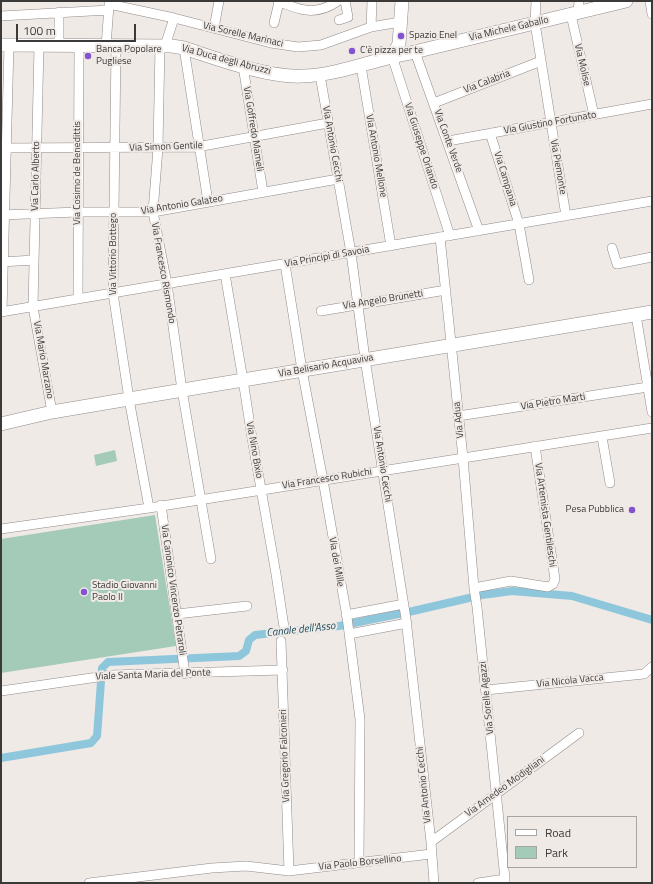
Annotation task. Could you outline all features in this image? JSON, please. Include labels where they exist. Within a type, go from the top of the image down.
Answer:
[{"type":"street","points":[[214,28],[219,1]]},
{"type":"street","points":[[274,23],[278,1],[290,7],[314,12],[329,7],[338,1]]},
{"type":"street","points":[[339,20],[348,17],[345,1]]},
{"type":"street","points":[[371,27],[372,1]]},
{"type":"street","points":[[392,56],[399,44],[402,1]]},
{"type":"street","name":"Via Piemonte","points":[[536,1],[535,23],[566,216]]},
{"type":"street","name":"Via Michele Gaballo","points":[[392,56],[415,52],[535,23],[576,10],[626,1]]},
{"type":"street","points":[[650,1],[652,14]]},
{"type":"street","name":"Via Sorelle Marinaci","points":[[1,16],[60,12],[108,5],[174,18],[271,43],[298,46],[321,45],[371,27],[400,22]]},
{"type":"street","name":"Via Vittorio Bottego","points":[[108,5],[115,148],[113,293],[129,399],[149,508]]},
{"type":"street","name":"Via Molise","points":[[576,10],[594,115]]},
{"type":"street","points":[[59,46],[60,12]]},
{"type":"street","name":"Via Francesco Rismondo","points":[[174,18],[163,45],[158,148],[152,212],[167,284],[182,390],[211,558]]},
{"type":"street","points":[[2,312],[5,45]]},
{"type":"street","name":"Via Duca degli Abruzzi","points":[[5,45],[163,45],[184,48],[261,71],[282,75],[302,76],[360,66],[392,56]]},
{"type":"street","name":"Via Carlo Alberto","points":[[33,307],[39,46]]},
{"type":"street","name":"Via Cosimo de Benedittis","points":[[78,299],[79,46]]},
{"type":"street","points":[[184,48],[208,202]]},
{"type":"street","name":"Via Conte Verde","points":[[415,52],[479,231]]},
{"type":"street","name":"Via Giuseppe Orlando","points":[[392,56],[450,236]]},
{"type":"street","name":"Via Calabria","points":[[434,103],[541,61]]},
{"type":"street","name":"Via Goffredo Mameli","points":[[243,66],[263,192]]},
{"type":"street","name":"Via Antonio Mellone","points":[[360,66],[391,246]]},
{"type":"street","name":"Via Antonio Cecchi","points":[[320,74],[351,252],[365,358],[404,605],[431,842],[434,883]]},
{"type":"street","name":"Via Giustino Fortunato","points":[[448,141],[652,104]]},
{"type":"street","name":"Via Simon Gentile","points":[[4,148],[199,147],[328,123]]},
{"type":"street","name":"Via Campania","points":[[490,133],[519,224],[529,280]]},
{"type":"street","name":"Via Antonio Galateo","points":[[3,215],[78,212],[152,212],[338,179]]},
{"type":"street","name":"Via Principi di Savoia","points":[[2,312],[652,201]]},
{"type":"street","name":"Via Adua","points":[[440,237],[452,345],[476,603]]},
{"type":"street","points":[[612,248],[617,264],[652,257]]},
{"type":"street","points":[[2,262],[34,260]]},
{"type":"street","name":"Via dei Mille","points":[[285,264],[302,370],[347,616],[360,719],[359,863]]},
{"type":"street","name":"Via Nino Bixio","points":[[225,274],[244,380],[252,438],[284,626]]},
{"type":"street","name":"Via Angelo Brunetti","points":[[321,310],[446,290]]},
{"type":"street","name":"Via Mario Marzano","points":[[33,307],[52,412]]},
{"type":"street","name":"Via Belisario Acquaviva","points":[[1,424],[52,412],[365,358],[652,312]]},
{"type":"street","points":[[636,314],[652,412]]},
{"type":"street","name":"Via Pietro Marti","points":[[458,416],[648,387]]},
{"type":"street","name":"Via Francesco Rubichi","points":[[1,529],[149,508],[201,498],[261,490],[652,428]]},
{"type":"street","points":[[602,437],[610,482]]},
{"type":"street","name":"Via Artemista Gentileschi","points":[[474,590],[512,581],[548,587],[553,584],[555,579],[535,446]]},
{"type":"street","name":"Via Canonico Vincenzo Petraroli","points":[[161,506],[185,670]]},
{"type":"street","name":"Via Sorelle Agazzi","points":[[476,603],[505,879],[478,883]]},
{"type":"street","points":[[347,616],[404,605]]},
{"type":"street","points":[[177,614],[247,606]]},
{"type":"street","points":[[349,632],[406,621]]},
{"type":"street","name":"Via Gregorio Falconieri","points":[[281,641],[289,871]]},
{"type":"street","name":"Via Nicola Vacca","points":[[486,690],[644,674],[652,667]]},
{"type":"street","name":"Viale Santa Maria del Ponte","points":[[1,691],[112,675],[185,670],[283,670]]},
{"type":"street","name":"Via Amedeo Modigliani","points":[[431,842],[579,733]]},
{"type":"street","name":"Via Paolo Borsellino","points":[[89,883],[212,868],[246,866],[289,871],[432,854]]},
{"type":"green space","points":[[115,450],[117,461],[96,466],[94,455]]},
{"type":"green space","name":"Stadio Giovanni Paolo II","points":[[155,515],[176,646],[1,673],[1,539]]},
{"type":"waterway","name":"Canale dell'Asso","points":[[1,758],[91,743],[97,736],[102,668],[108,662],[239,656],[246,651],[249,640],[255,635],[339,626],[482,595],[512,591],[572,596],[652,620]]},
{"type":"place","name":"Spazio Enel","points":[[401,36]]},
{"type":"place","name":"C'è pizza per te","points":[[352,51]]},
{"type":"place","name":"Banca Popolare Pugliese","points":[[88,56]]},
{"type":"place","name":"Pesa Pubblica","points":[[632,510]]},
{"type":"place","name":"Stadio Giovanni Paolo II","points":[[84,592]]}]
